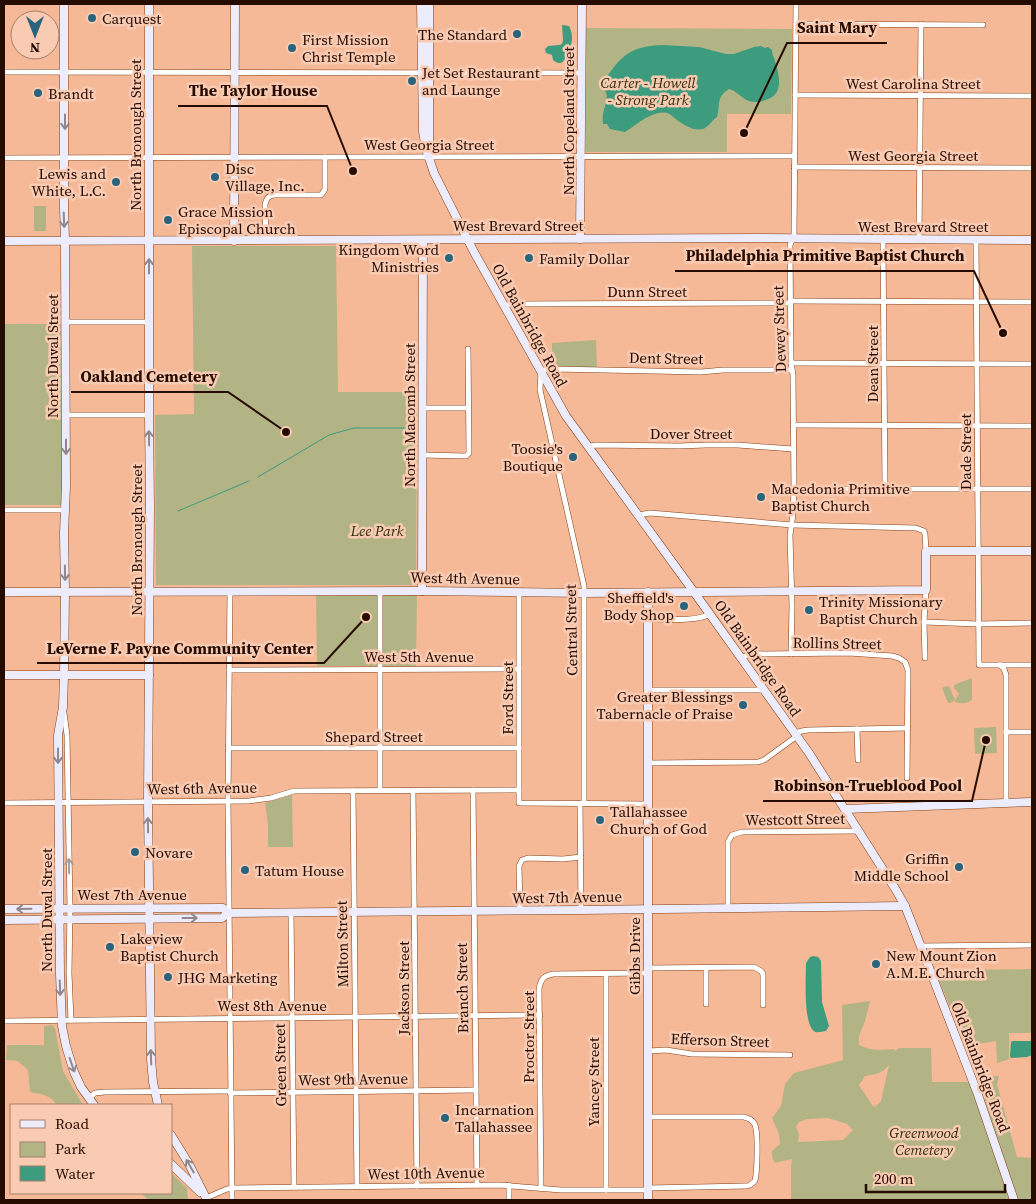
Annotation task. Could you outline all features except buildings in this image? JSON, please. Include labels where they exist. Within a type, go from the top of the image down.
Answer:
[{"type":"street","name":"North Duval Street","points":[[64,4],[66,510],[64,533],[63,707],[58,735],[61,1020],[72,1066],[81,1087],[93,1104]]},
{"type":"street","name":"North Bronough Street","points":[[149,4],[150,464],[148,802],[151,1059],[152,1082],[158,1104]]},
{"type":"street","points":[[234,241],[235,4]]},
{"type":"street","points":[[421,4],[426,74]]},
{"type":"street","points":[[429,4],[423,131],[426,149],[430,157]]},
{"type":"street","name":"North Copeland Street","points":[[580,239],[582,4]]},
{"type":"street","name":"Dewey Street","points":[[791,654],[792,592],[790,535],[794,489],[790,245],[794,235],[796,4]]},
{"type":"street","points":[[796,24],[983,24]]},
{"type":"street","points":[[919,240],[921,24]]},
{"type":"street","points":[[4,72],[582,73]]},
{"type":"street","name":"West Carolina Street","points":[[794,95],[1032,96]]},
{"type":"street","name":"West Georgia Street","points":[[4,158],[795,156]]},
{"type":"street","points":[[266,241],[266,200],[268,197],[274,195],[321,195],[325,189],[325,157]]},
{"type":"street","name":"Old Bainbridge Road","points":[[430,157],[435,175],[468,240],[566,416],[796,735],[846,809],[905,906],[977,1092],[1014,1200]]},
{"type":"street","name":"West Georgia Street","points":[[794,168],[1032,168]]},
{"type":"street","name":"North Macomb Street","points":[[422,591],[423,240]]},
{"type":"street","name":"Dean Street","points":[[883,240],[885,488]]},
{"type":"street","name":"Dade Street","points":[[976,240],[979,665],[1000,665]]},
{"type":"street","name":"West Brevard Street","points":[[4,241],[1032,240]]},
{"type":"street","name":"Dunn Street","points":[[504,306],[510,304],[884,301],[1032,302]]},
{"type":"street","points":[[66,322],[149,322]]},
{"type":"street","points":[[422,455],[466,456],[468,454],[470,445],[468,349]]},
{"type":"street","points":[[791,363],[1032,364]]},
{"type":"street","name":"Dent Street","points":[[541,372],[544,370],[560,369],[701,372],[723,370],[792,370]]},
{"type":"street","name":"Central Street","points":[[541,372],[540,390],[584,593],[581,910]]},
{"type":"street","points":[[422,408],[468,408]]},
{"type":"street","points":[[66,415],[149,415]]},
{"type":"street","points":[[793,425],[1032,426]]},
{"type":"street","name":"Dover Street","points":[[588,447],[595,445],[706,445],[762,446],[793,449]]},
{"type":"street","points":[[794,489],[1032,489]]},
{"type":"street","points":[[4,510],[66,510]]},
{"type":"street","points":[[638,515],[650,513],[792,525],[916,528],[924,531],[926,551],[925,658]]},
{"type":"street","points":[[926,551],[1032,551]]},
{"type":"street","name":"West 4th Avenue","points":[[4,592],[422,591],[584,593],[926,590]]},
{"type":"street","points":[[230,591],[228,913],[232,1200]]},
{"type":"street","points":[[380,591],[380,790]]},
{"type":"street","name":"Gibbs Drive","points":[[648,592],[648,1200]]},
{"type":"street","name":"Ford Street","points":[[519,593],[519,803],[582,803]]},
{"type":"street","points":[[648,619],[694,618],[705,617],[710,614]]},
{"type":"street","points":[[924,622],[1032,624]]},
{"type":"street","name":"Rollins Street","points":[[741,658],[750,654],[868,654],[892,656],[902,660],[908,670],[907,778]]},
{"type":"street","points":[[1000,665],[1032,665]]},
{"type":"street","points":[[1000,665],[1006,675],[1006,803]]},
{"type":"street","name":"West 5th Avenue","points":[[229,670],[519,669]]},
{"type":"street","points":[[4,675],[149,675]]},
{"type":"street","points":[[648,690],[764,690]]},
{"type":"street","name":"North Duval Street","points":[[63,707],[68,734],[69,973],[71,1020]]},
{"type":"street","points":[[648,763],[758,762],[764,760],[802,730],[908,728]]},
{"type":"street","points":[[857,729],[858,760]]},
{"type":"street","points":[[1006,732],[1032,732]]},
{"type":"street","name":"Shepard Street","points":[[228,748],[519,748]]},
{"type":"street","name":"Jackson Street","points":[[414,790],[417,1186]]},
{"type":"street","name":"Branch Street","points":[[473,790],[477,1185]]},
{"type":"street","name":"West 6th Avenue","points":[[4,803],[228,802],[264,799],[294,791],[519,790]]},
{"type":"street","name":"Milton Street","points":[[353,791],[356,1186]]},
{"type":"street","points":[[846,809],[1032,802]]},
{"type":"street","points":[[582,803],[648,804]]},
{"type":"street","points":[[857,828],[856,818],[864,809]]},
{"type":"street","name":"Westcott Street","points":[[728,908],[728,842],[732,835],[742,832],[857,828]]},
{"type":"street","points":[[520,911],[519,866],[524,858],[581,858]]},
{"type":"street","name":"West 7th Avenue","points":[[4,920],[222,918],[228,913],[291,912],[905,906]]},
{"type":"street","points":[[118,908],[118,918]]},
{"type":"street","name":"West 7th Avenue","points":[[4,909],[223,908],[228,913]]},
{"type":"street","name":"Green Street","points":[[291,912],[294,1187]]},
{"type":"street","points":[[920,946],[1032,945]]},
{"type":"street","points":[[606,974],[648,970],[754,967],[763,974],[764,1005]]},
{"type":"street","points":[[706,968],[706,1004]]},
{"type":"street","name":"Proctor Street","points":[[540,1188],[539,989],[542,979],[544,976],[561,973],[606,974]]},
{"type":"street","name":"Yancey Street","points":[[606,974],[606,1190]]},
{"type":"street","name":"West 8th Avenue","points":[[4,1021],[540,1015]]},
{"type":"street","name":"Efferson Street","points":[[648,1050],[666,1050],[692,1054],[790,1054]]},
{"type":"street","name":"West 9th Avenue","points":[[88,1098],[95,1093],[105,1092],[476,1090]]},
{"type":"street","name":"West 10th Avenue","points":[[207,1199],[231,1188],[510,1185],[561,1190],[606,1190],[740,1187],[747,1186],[755,1181],[757,1163],[756,1127],[752,1120],[744,1117],[648,1117]]},
{"type":"street","points":[[172,1137],[207,1199]]},
{"type":"street","points":[[172,1165],[207,1199]]},
{"type":"street","points":[[509,1200],[510,1185]]},
{"type":"green space","name":"Carter - Howell - Strong Park","points":[[586,28],[792,29],[791,114],[727,114],[727,152],[586,152]]},
{"type":"green space","points":[[34,206],[46,206],[46,231],[34,231]]},
{"type":"green space","name":"Lee Park","points":[[192,246],[336,246],[338,392],[417,392],[416,578],[411,585],[156,585],[155,415],[194,414]]},
{"type":"green space","points":[[4,324],[61,324],[63,505],[4,505]]},
{"type":"green space","points":[[596,340],[597,368],[552,367],[552,343]]},
{"type":"green space","points":[[417,594],[416,666],[317,666],[316,595]]},
{"type":"green space","points":[[972,678],[972,700],[962,703],[955,702],[959,694],[954,685]]},
{"type":"green space","points":[[949,686],[955,700],[948,703],[943,687]]},
{"type":"green space","points":[[996,727],[997,753],[975,754],[974,728]]},
{"type":"green space","points":[[292,795],[293,847],[268,847],[265,803]]},
{"type":"green space","points":[[1032,969],[1032,1033],[1009,1033],[1009,1059],[997,1063],[996,1041],[978,1044],[980,1062],[973,1063],[938,975],[948,970]]},
{"type":"green space","name":"Greenwood Cemetery","points":[[870,1001],[859,1036],[859,1045],[872,1049],[894,1049],[895,1051],[899,1048],[931,1048],[932,1082],[969,1082],[982,1115],[1009,1200],[791,1200],[792,1159],[775,1163],[772,1157],[772,1151],[780,1144],[779,1134],[772,1118],[781,1106],[785,1084],[794,1073],[843,1060],[842,1005]],"holes":[[[889,1065],[881,1101],[875,1107],[859,1085],[865,1076],[878,1073]],[[828,1118],[847,1124],[853,1130],[843,1140],[798,1142],[799,1134],[796,1127],[799,1122],[807,1119]]]},
{"type":"green space","points":[[52,1025],[55,1028],[63,1071],[82,1104],[55,1104],[49,1097],[30,1092],[28,1070],[18,1061],[6,1060],[7,1045],[44,1045],[44,1026]]},
{"type":"green space","points":[[999,1076],[997,1084],[1017,1157],[1032,1158],[1032,1200],[1017,1200],[979,1082],[982,1077]]},
{"type":"green space","points":[[172,1174],[187,1188],[188,1200],[149,1200],[141,1194],[172,1194]]},
{"type":"water","points":[[562,25],[569,26],[572,40],[565,59],[559,63],[553,60],[552,55],[546,53],[545,49],[548,46],[562,44]]},
{"type":"water","points":[[647,46],[699,47],[726,54],[734,54],[754,47],[768,47],[772,50],[777,66],[778,88],[773,96],[756,102],[746,100],[729,89],[720,99],[717,117],[707,127],[698,130],[690,128],[668,114],[661,113],[650,116],[625,132],[610,129],[607,124],[603,124],[607,100],[604,84],[608,75],[619,61],[629,53]]},
{"type":"water","points":[[813,956],[818,957],[821,961],[822,1002],[829,1026],[826,1031],[818,1032],[815,1032],[810,1026],[806,999],[806,963]]},
{"type":"water","points":[[1032,1041],[1032,1055],[1011,1058],[1011,1042]]},
{"type":"waterway","points":[[258,477],[329,435],[354,428],[413,428]]},
{"type":"waterway","points":[[178,511],[249,481]]},
{"type":"place","name":"Carquest","points":[[92,18]]},
{"type":"place","name":"The Standard","points":[[517,34]]},
{"type":"place","name":"First Mission Christ Temple","points":[[292,48]]},
{"type":"place","name":"Jet Set Restaurant and Launge","points":[[412,81]]},
{"type":"place","name":"Brandt","points":[[38,93]]},
{"type":"place","name":"Saint Mary","points":[[744,133]]},
{"type":"place","name":"The Taylor House","points":[[353,171]]},
{"type":"place","name":"Disc Village, Inc.","points":[[215,177]]},
{"type":"place","name":"Lewis and White, L.C.","points":[[116,182]]},
{"type":"place","name":"Grace Mission Episcopal Church","points":[[168,220]]},
{"type":"place","name":"Kingdom Word Ministries","points":[[449,258]]},
{"type":"place","name":"Family Dollar","points":[[529,258]]},
{"type":"place","name":"Philadelphia Primitive Baptist Church","points":[[1003,333]]},
{"type":"place","name":"Oakland Cemetery","points":[[286,432]]},
{"type":"place","name":"Toosie's Boutique","points":[[573,457]]},
{"type":"place","name":"Macedonia Primitive Baptist Church","points":[[761,497]]},
{"type":"place","name":"Sheffield's Body Shop","points":[[684,606]]},
{"type":"place","name":"Trinity Missionary Baptist Church","points":[[809,610]]},
{"type":"place","name":"LeVerne F. Payne Community Center","points":[[366,617]]},
{"type":"place","name":"Greater Blessings Tabernacle of Praise","points":[[743,705]]},
{"type":"place","name":"Robinson-Trueblood Pool","points":[[986,740]]},
{"type":"place","name":"Tallahassee Church of God","points":[[600,820]]},
{"type":"place","name":"Novare","points":[[135,852]]},
{"type":"place","name":"Griffin Middle School","points":[[959,867]]},
{"type":"place","name":"Tatum House","points":[[245,870]]},
{"type":"place","name":"Lakeview Baptist Church","points":[[110,947]]},
{"type":"place","name":"New Mount Zion A.M.E. Church","points":[[876,964]]},
{"type":"place","name":"JHG Marketing","points":[[168,977]]},
{"type":"place","name":"Incarnation Tallahassee","points":[[445,1118]]}]
